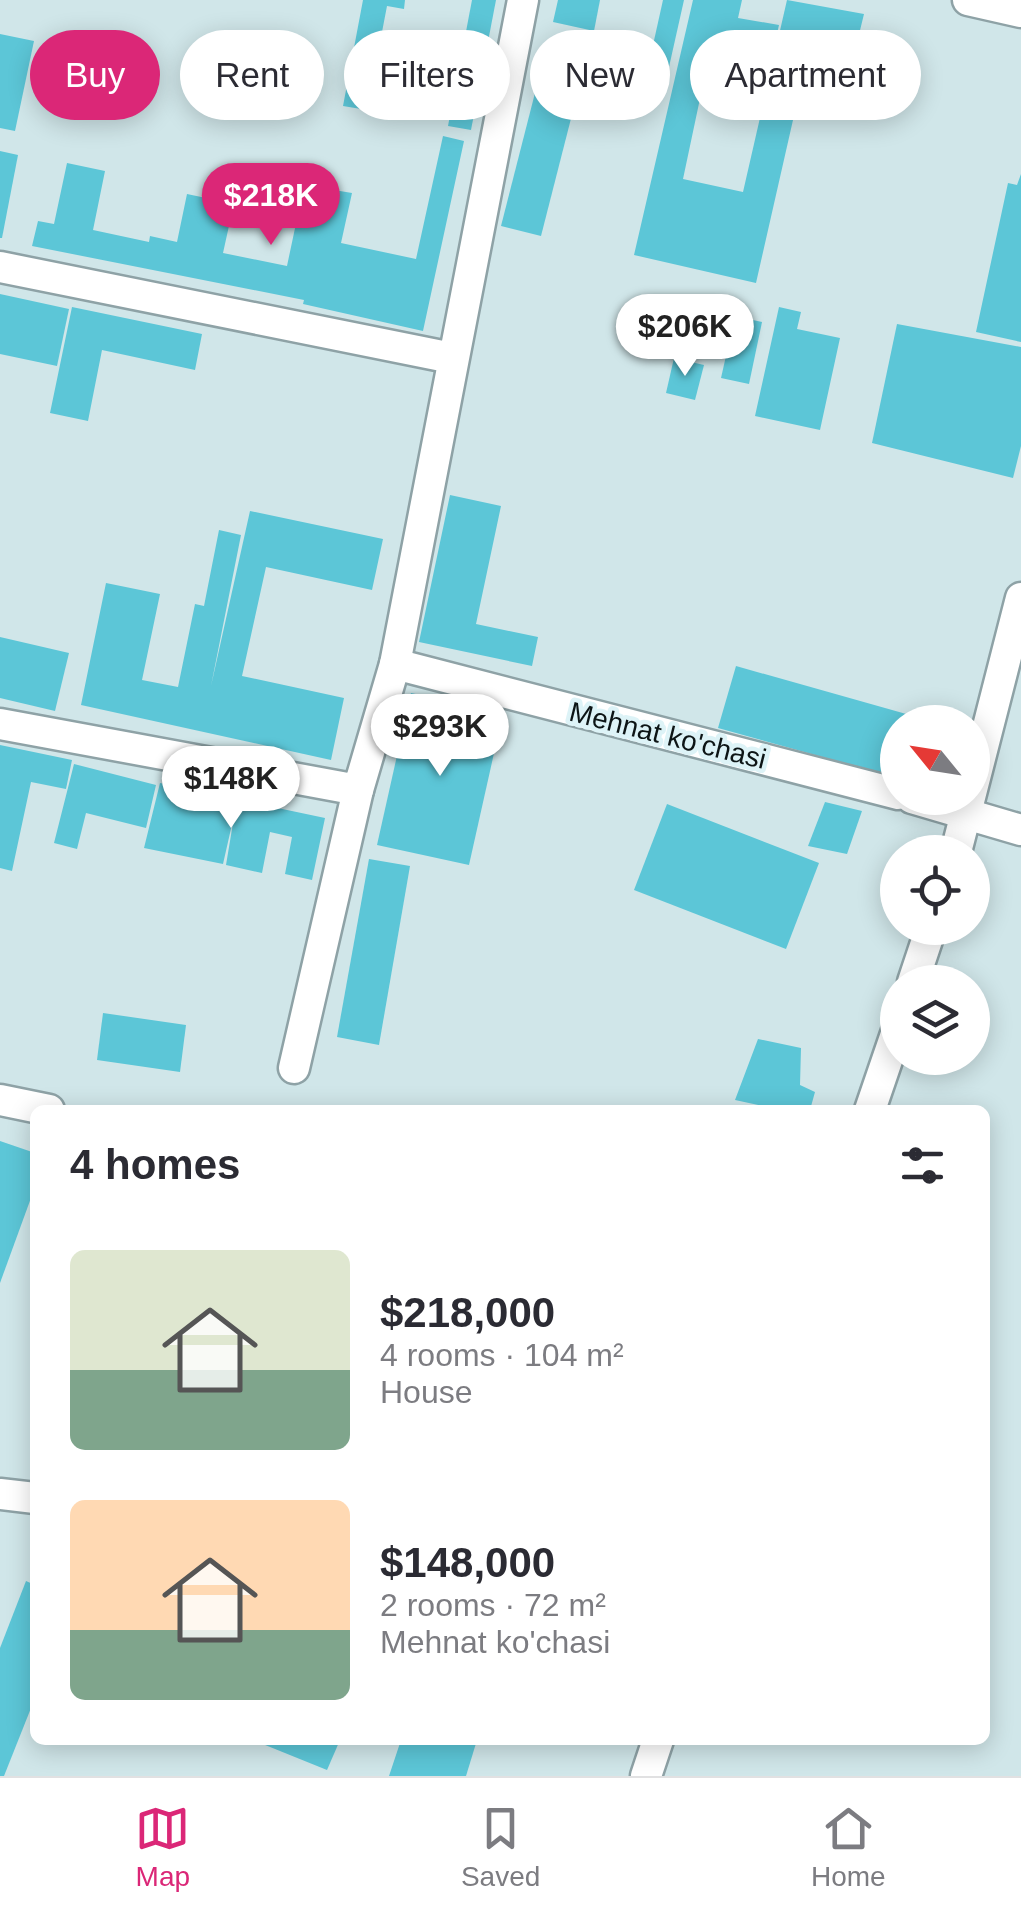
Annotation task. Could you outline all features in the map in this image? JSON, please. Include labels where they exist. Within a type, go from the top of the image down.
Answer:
[{"type":"street","points":[[294,1068],[358,790],[395,664],[523,0]]},
{"type":"street","points":[[968,0],[1021,12]]},
{"type":"street","points":[[0,268],[452,358]]},
{"type":"street","points":[[990,728],[1021,598]]},
{"type":"street","name":"Mehnat ko'chasi","points":[[395,664],[880,789]]},
{"type":"street","points":[[0,724],[358,790]]},
{"type":"street","points":[[978,815],[1021,830]]},
{"type":"street","points":[[872,1105],[882,1075]]},
{"type":"street","points":[[0,1100],[30,1106]]},
{"type":"street","points":[[0,1494],[30,1497]]},
{"type":"street","points":[[646,1776],[656,1745]]},
{"type":"building","points":[[363,0],[405,0],[404,9],[387,6],[382,30],[357,30]]},
{"type":"building","points":[[472,0],[496,0],[490,30],[466,30]]},
{"type":"building","points":[[558,0],[600,0],[594,30],[553,22]]},
{"type":"building","points":[[663,0],[684,0],[670,63],[670,30],[656,30]]},
{"type":"building","points":[[693,0],[742,0],[738,18],[779,25],[778,30],[690,30],[690,120],[695,120],[683,179],[743,192],[760,120],[793,120],[756,283],[634,255],[665,120],[670,120],[670,99]]},
{"type":"building","points":[[787,0],[864,14],[860,30],[780,30]]},
{"type":"building","points":[[0,34],[30,40],[30,60],[15,131],[0,128]]},
{"type":"building","points":[[530,112],[530,120],[571,120],[541,236],[501,226]]},
{"type":"building","points":[[449,120],[473,120],[471,130],[448,126]]},
{"type":"building","points":[[443,136],[464,141],[423,331],[303,304],[304,300],[32,246],[38,221],[54,224],[67,163],[105,171],[93,230],[149,242],[150,236],[177,242],[187,194],[206,198],[210,179],[238,185],[223,253],[287,266],[298,214],[319,218],[328,189],[352,193],[341,243],[416,259]]},
{"type":"building","points":[[0,151],[18,155],[2,238],[0,238]]},
{"type":"building","points":[[1021,174],[1021,342],[976,332],[1008,183],[1017,185]]},
{"type":"building","points":[[0,294],[69,309],[57,366],[0,354]]},
{"type":"building","points":[[72,307],[202,334],[195,370],[102,350],[88,421],[50,413]]},
{"type":"building","points":[[779,307],[801,312],[797,329],[840,338],[820,430],[755,416]]},
{"type":"building","points":[[735,316],[762,322],[749,384],[721,378]]},
{"type":"building","points":[[897,324],[1021,347],[1021,446],[1013,478],[872,443]]},
{"type":"building","points":[[674,358],[704,365],[695,400],[666,393]]},
{"type":"building","points":[[450,495],[501,506],[476,624],[538,637],[532,666],[419,642]]},
{"type":"building","points":[[250,511],[383,539],[372,590],[266,567],[242,676],[344,698],[331,760],[81,705],[106,583],[160,594],[142,680],[178,687],[195,604],[204,606],[219,530],[241,535],[211,686]]},
{"type":"building","points":[[0,637],[69,653],[55,711],[0,698]]},
{"type":"building","points":[[736,666],[880,707],[880,773],[718,728]]},
{"type":"building","points":[[411,693],[503,713],[469,865],[377,845]]},
{"type":"building","points":[[0,745],[72,760],[66,789],[31,782],[12,871],[0,868]]},
{"type":"building","points":[[74,764],[156,785],[146,828],[86,813],[77,849],[54,843]]},
{"type":"building","points":[[160,783],[325,818],[312,880],[285,874],[292,837],[270,832],[262,873],[226,865],[235,811],[223,864],[144,848]]},
{"type":"building","points":[[825,802],[862,811],[847,854],[808,846]]},
{"type":"building","points":[[667,804],[819,863],[786,949],[634,890]]},
{"type":"building","points":[[369,859],[410,866],[379,1045],[337,1037]]},
{"type":"building","points":[[103,1013],[186,1025],[180,1072],[97,1060]]},
{"type":"building","points":[[758,1039],[801,1048],[800,1085],[815,1092],[811,1105],[758,1105],[735,1100]]},
{"type":"building","points":[[0,1141],[30,1151],[30,1201],[0,1283]]},
{"type":"building","points":[[26,1581],[30,1583],[30,1711],[4,1776],[0,1776],[0,1648]]},
{"type":"building","points":[[265,1745],[338,1745],[327,1770]]},
{"type":"building","points":[[399,1745],[475,1745],[466,1776],[389,1776]]}]
